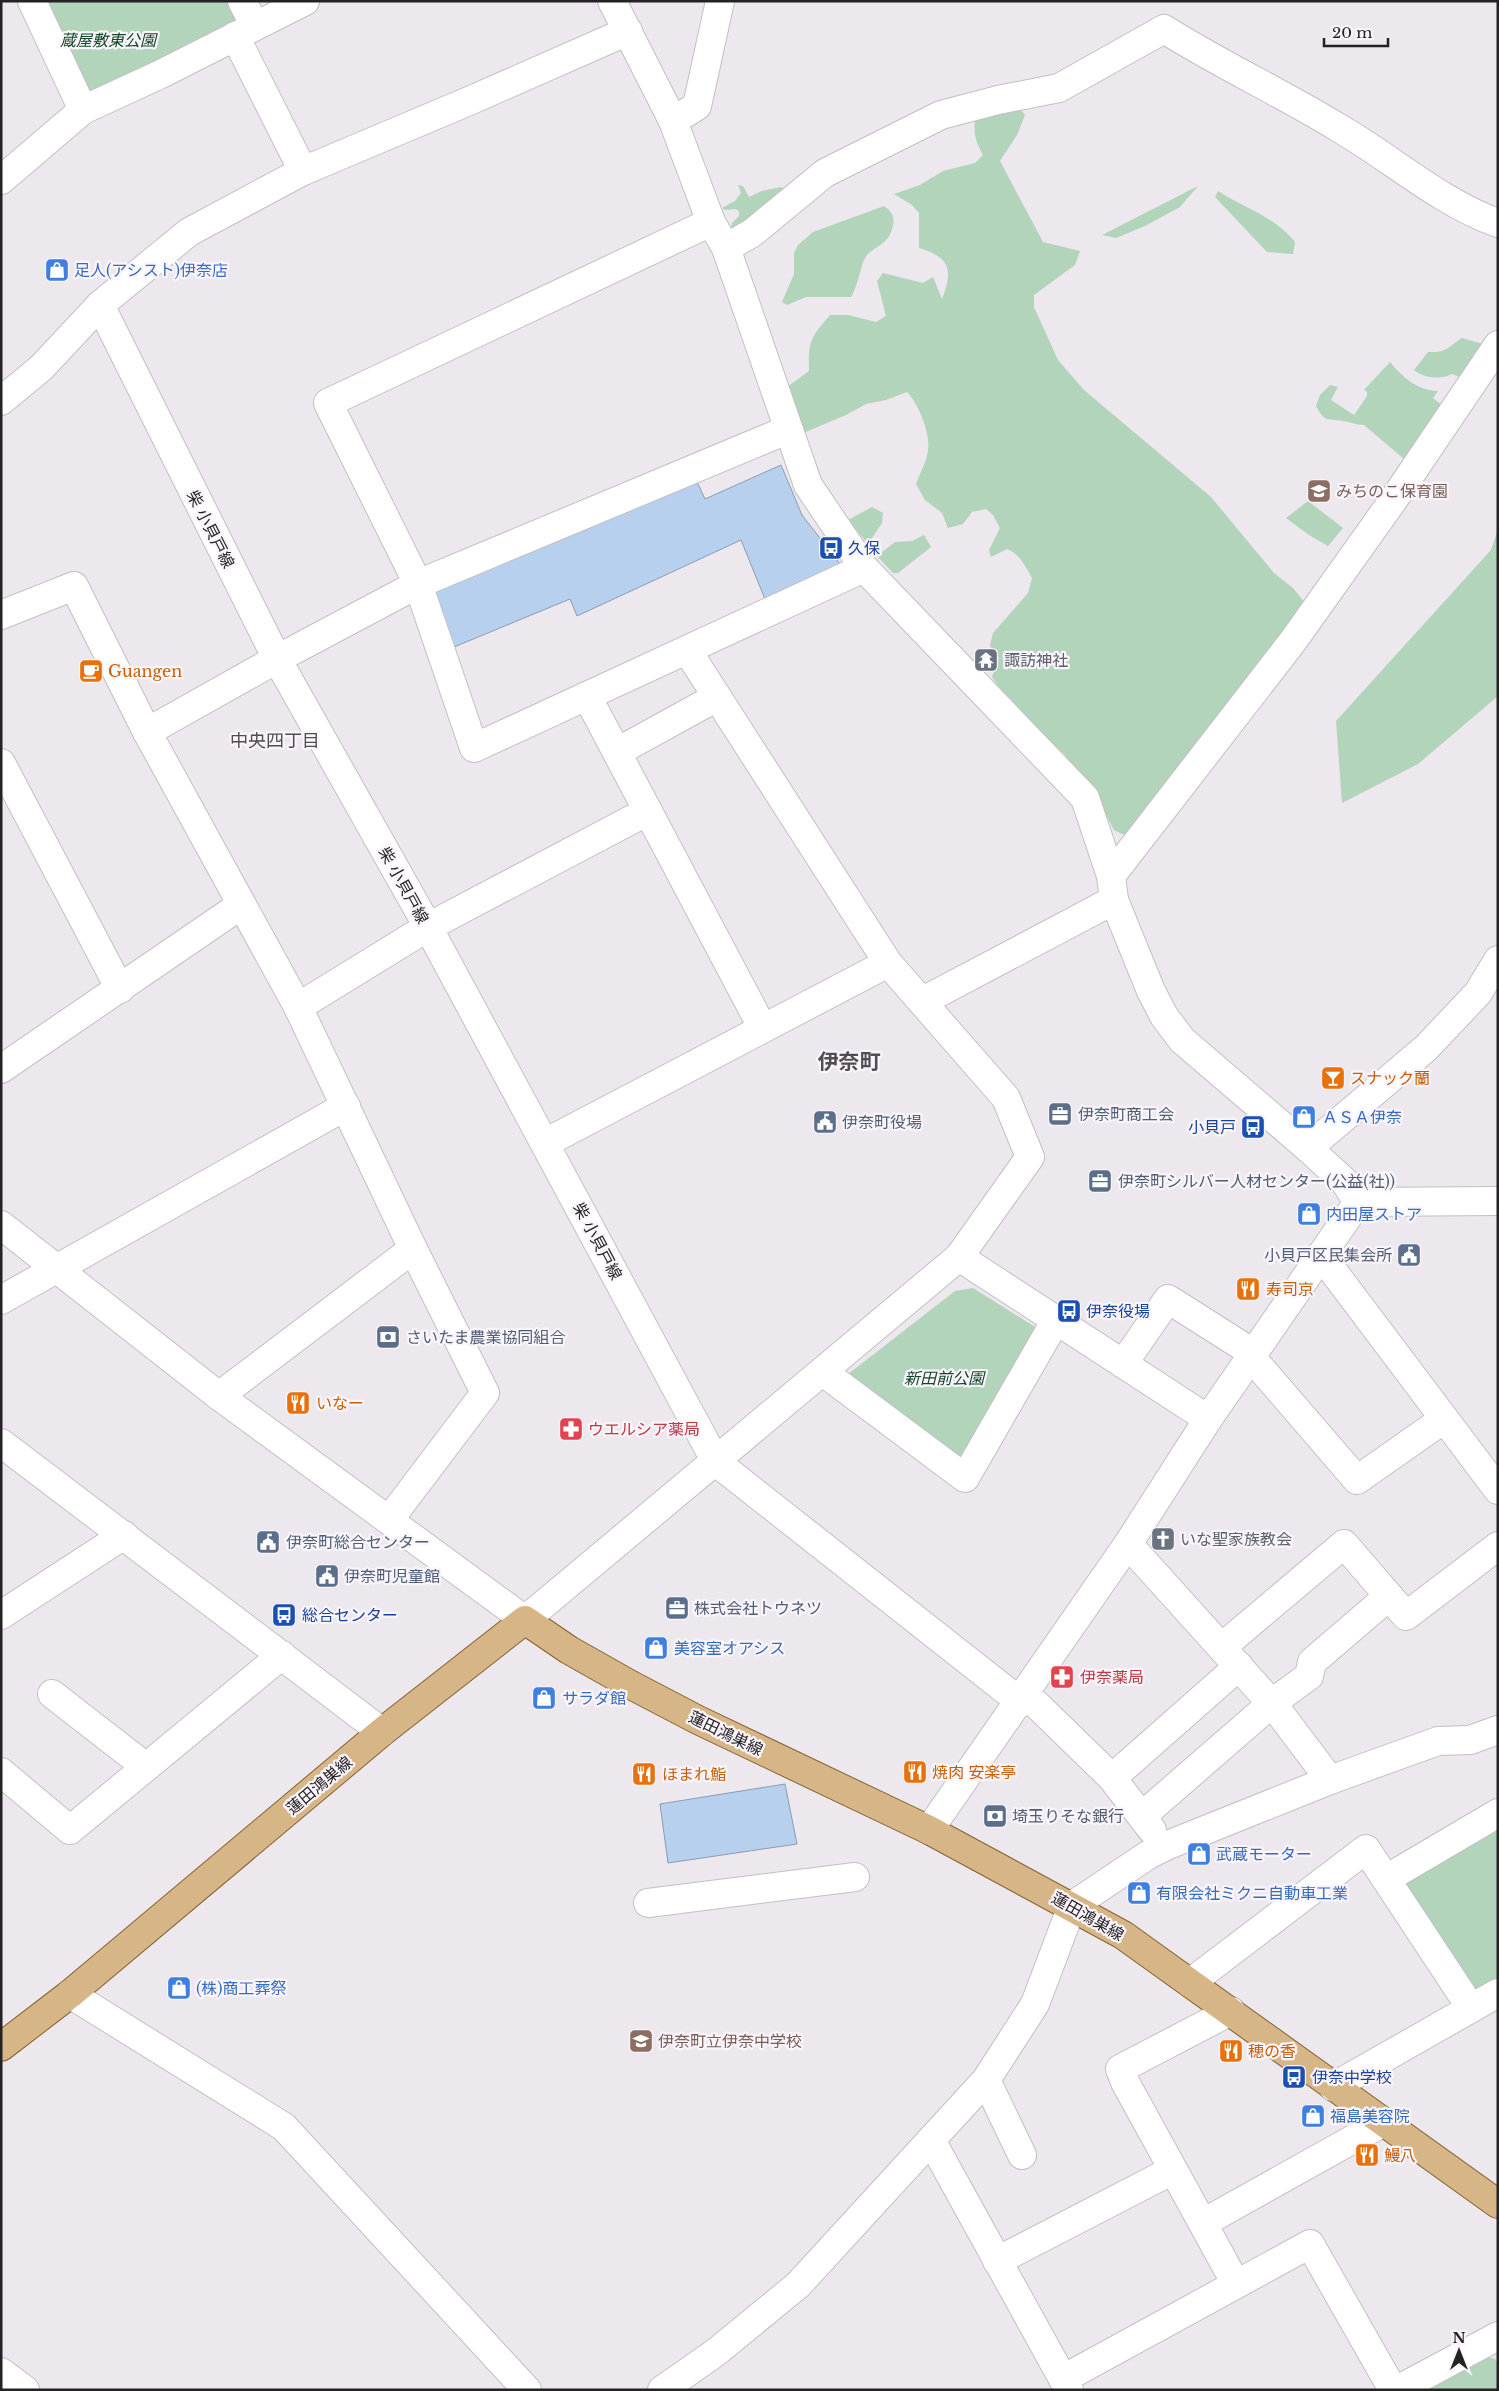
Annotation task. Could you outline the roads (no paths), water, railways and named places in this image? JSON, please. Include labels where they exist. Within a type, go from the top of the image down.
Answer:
[{"type":"main road","name":"蓮田鴻巣線","points":[[4,2040],[70,1994],[382,1732],[525,1620],[569,1650],[648,1694],[929,1830],[1123,1935],[1382,2123],[1498,2204]]},
{"type":"street","points":[[32,1],[83,110]]},
{"type":"street","points":[[242,1],[245,31],[303,171]]},
{"type":"street","points":[[1,180],[83,110],[161,74],[305,1]]},
{"type":"street","points":[[612,1],[673,121],[711,222],[726,248],[787,430],[808,485],[864,568],[1085,798],[1112,888],[1151,991],[1164,1016],[1182,1040],[1345,1182],[1358,1202]]},
{"type":"street","points":[[673,121],[697,106],[720,1]]},
{"type":"street","points":[[726,248],[752,233],[825,173],[941,115],[998,100],[1059,88],[1164,29],[1244,77],[1340,128],[1422,182],[1480,217],[1498,223]]},
{"type":"street","points":[[1,401],[41,368],[100,305],[189,232],[303,171],[628,31]]},
{"type":"street","points":[[711,222],[328,403],[418,584],[474,748],[864,568]]},
{"type":"street","name":"柴 小貝戸線","points":[[100,305],[276,659],[428,927],[716,1462]]},
{"type":"street","points":[[923,1000],[1112,888],[1293,641],[1394,499],[1498,345]]},
{"type":"street","points":[[147,732],[276,659],[418,584],[787,430]]},
{"type":"street","points":[[1,615],[74,586],[147,732],[298,1007],[413,1249],[485,1393],[389,1520]]},
{"type":"street","points":[[1,1225],[219,1396],[525,1620],[716,1462],[959,1257],[1030,1157],[1006,1098],[923,1000],[888,963],[687,650]]},
{"type":"street","points":[[587,696],[762,1027]]},
{"type":"street","points":[[616,752],[717,697]]},
{"type":"street","points":[[1,764],[120,989]]},
{"type":"street","points":[[298,1007],[428,927],[648,811]]},
{"type":"street","points":[[1,1069],[241,906]]},
{"type":"street","points":[[1308,1148],[1426,1048],[1478,993],[1498,960]]},
{"type":"street","points":[[545,1143],[762,1027],[888,963]]},
{"type":"street","points":[[1,1300],[58,1270],[346,1106]]},
{"type":"street","points":[[1358,1202],[1498,1201]]},
{"type":"street","points":[[929,1830],[1128,1544],[1208,1419],[1358,1202]]},
{"type":"street","points":[[219,1396],[413,1249]]},
{"type":"street","points":[[1321,1255],[1498,1490]]},
{"type":"street","points":[[959,1257],[1208,1419]]},
{"type":"street","points":[[1123,1364],[1168,1299],[1252,1355],[1357,1480],[1444,1419]]},
{"type":"street","points":[[823,1372],[965,1478],[1056,1320]]},
{"type":"street","points":[[1,1443],[382,1732]]},
{"type":"street","points":[[716,1462],[1020,1698],[1037,1705],[1112,1778],[1164,1847]]},
{"type":"street","points":[[1,1615],[124,1535]]},
{"type":"street","points":[[1128,1544],[1272,1703],[1330,1780]]},
{"type":"street","points":[[1112,1778],[1344,1544],[1406,1616],[1498,1546]]},
{"type":"street","points":[[1142,1816],[1272,1703],[1310,1676],[1312,1662],[1389,1596]]},
{"type":"street","points":[[1,1772],[70,1830],[282,1655]]},
{"type":"street","points":[[52,1694],[146,1767]]},
{"type":"street","points":[[662,2390],[715,2353],[798,2285],[986,2080],[1035,2004],[1072,1906],[1148,1855],[1164,1847],[1330,1780],[1438,1741],[1470,1740],[1498,1730]]},
{"type":"street","points":[[1386,1878],[1498,1813]]},
{"type":"street","points":[[1190,1983],[1366,1849],[1471,2008]]},
{"type":"street","points":[[648,1903],[855,1878]]},
{"type":"street","points":[[1333,2086],[1498,1993]]},
{"type":"street","points":[[70,1994],[284,2127],[527,2390]]},
{"type":"street","points":[[1230,2011],[1120,2069],[1125,2082],[1236,2284]]},
{"type":"street","points":[[986,2080],[1022,2155]]},
{"type":"street","points":[[1203,2223],[1382,2123]]},
{"type":"street","points":[[930,2140],[1066,2384],[1236,2284],[1310,2244],[1393,2390]]},
{"type":"street","points":[[998,2261],[1173,2170]]},
{"type":"street","points":[[1397,2390],[1496,2341]]},
{"type":"water","points":[[781,465],[802,515],[844,569],[767,604],[741,540],[577,616],[570,599],[454,647],[435,595],[438,589],[697,482],[705,499]]},
{"type":"water","points":[[785,1784],[797,1844],[668,1863],[660,1804]]},
{"type":"place","name":"足人(アシスト)伊奈店","points":[[57,270]]},
{"type":"place","name":"みちのこ保育園","points":[[1319,491]]},
{"type":"place","name":"久保","points":[[831,548]]},
{"type":"place","name":"諏訪神社","points":[[986,660]]},
{"type":"place","name":"Guangen","points":[[91,671]]},
{"type":"place","name":"スナック蘭","points":[[1333,1078]]},
{"type":"place","name":"伊奈町商工会","points":[[1060,1114]]},
{"type":"place","name":"ＡＳＡ伊奈","points":[[1304,1117]]},
{"type":"place","name":"伊奈町役場","points":[[825,1122]]},
{"type":"place","name":"小貝戸","points":[[1253,1127]]},
{"type":"place","name":"伊奈町シルバー人材センター(公益(社))","points":[[1100,1181]]},
{"type":"place","name":"内田屋ストア","points":[[1309,1214]]},
{"type":"place","name":"小貝戸区民集会所","points":[[1409,1255]]},
{"type":"place","name":"寿司京","points":[[1248,1289]]},
{"type":"place","name":"伊奈役場","points":[[1069,1311]]},
{"type":"place","name":"さいたま農業協同組合","points":[[388,1337]]},
{"type":"place","name":"いなー","points":[[298,1403]]},
{"type":"place","name":"ウエルシア薬局","points":[[571,1429]]},
{"type":"place","name":"いな聖家族教会","points":[[1163,1539]]},
{"type":"place","name":"伊奈町総合センター","points":[[268,1542]]},
{"type":"place","name":"伊奈町児童館","points":[[327,1576]]},
{"type":"place","name":"株式会社トウネツ","points":[[677,1608]]},
{"type":"place","name":"総合センター","points":[[284,1615]]},
{"type":"place","name":"美容室オアシス","points":[[656,1648]]},
{"type":"place","name":"伊奈薬局","points":[[1062,1677]]},
{"type":"place","name":"サラダ館","points":[[544,1698]]},
{"type":"place","name":"焼肉 安楽亭","points":[[915,1772]]},
{"type":"place","name":"ほまれ鮨","points":[[644,1774]]},
{"type":"place","name":"埼玉りそな銀行","points":[[995,1816]]},
{"type":"place","name":"武蔵モーター","points":[[1199,1854]]},
{"type":"place","name":"有限会社ミクニ自動車工業","points":[[1139,1893]]},
{"type":"place","name":"(株)商工葬祭","points":[[179,1988]]},
{"type":"place","name":"伊奈町立伊奈中学校","points":[[641,2041]]},
{"type":"place","name":"穂の香","points":[[1231,2051]]},
{"type":"place","name":"伊奈中学校","points":[[1294,2077]]},
{"type":"place","name":"福島美容院","points":[[1313,2116]]},
{"type":"place","name":"鰻八","points":[[1367,2155]]},
{"type":"district","name":"中央四丁目","points":[[275,741]]},
{"type":"district","name":"伊奈町","points":[[849,1062]]},
{"type":"park label","name":"蔵屋敷東公園","points":[[108,40]]},
{"type":"park label","name":"新田前公園","points":[[944,1378]]}]
